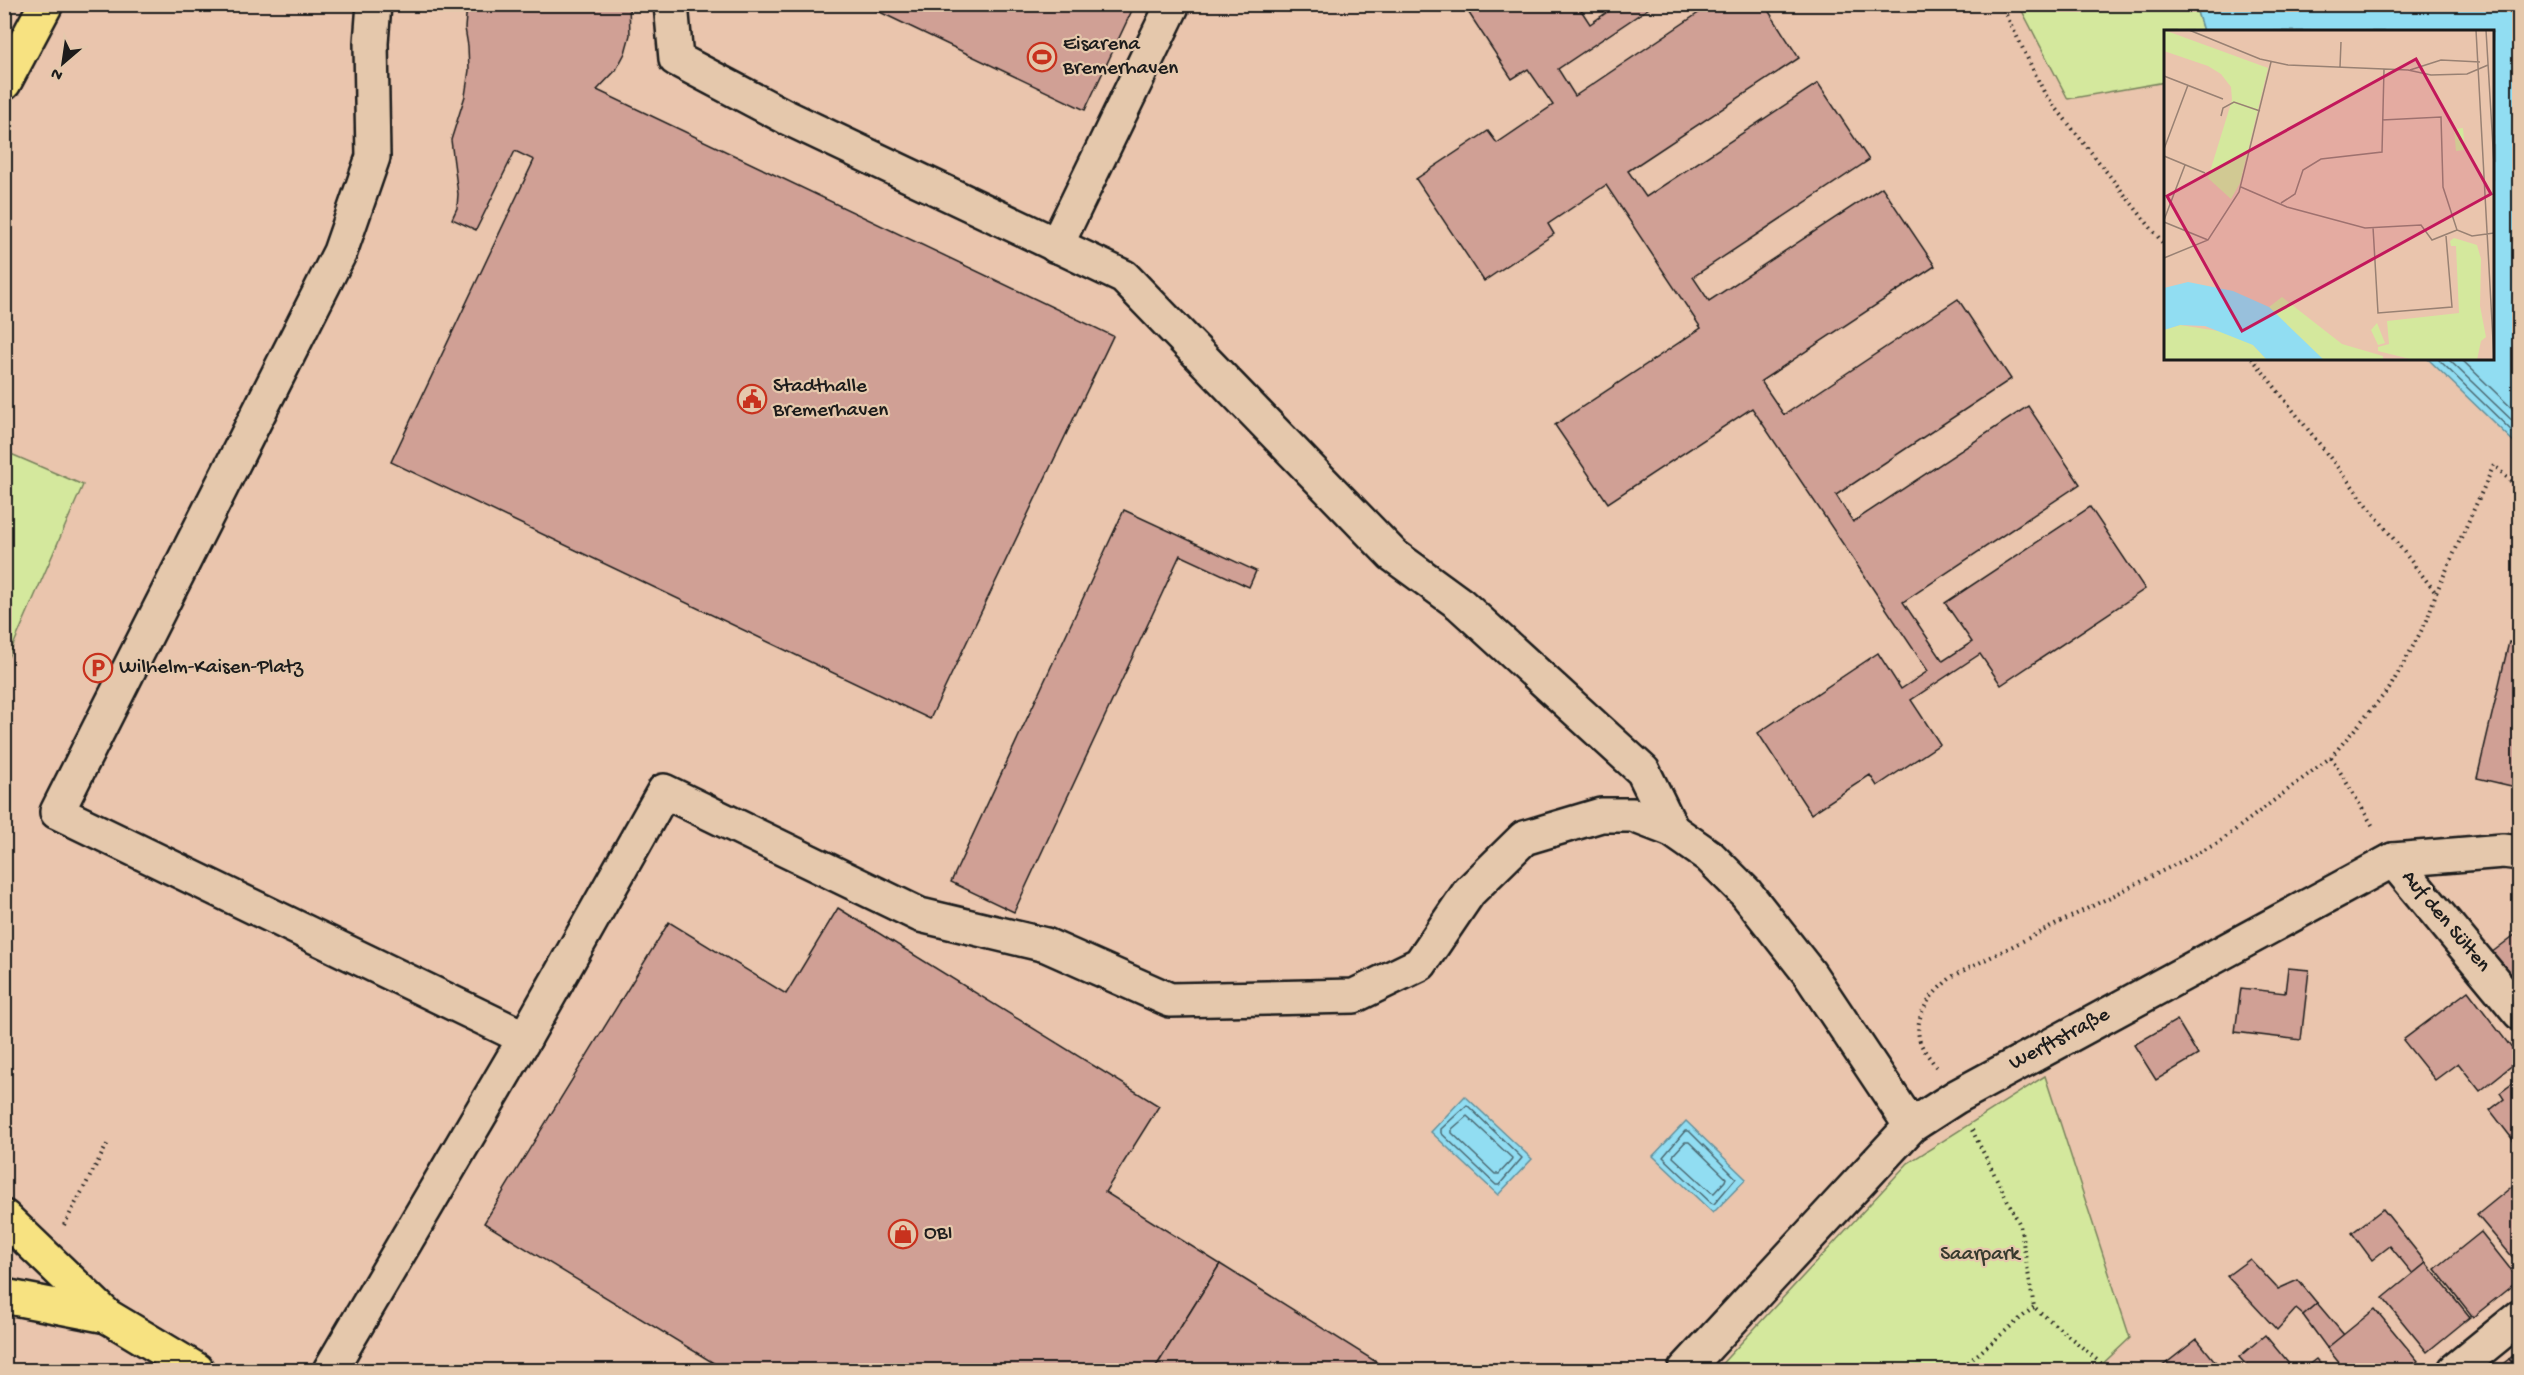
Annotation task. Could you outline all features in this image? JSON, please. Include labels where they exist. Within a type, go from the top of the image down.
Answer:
[{"type":"main road","points":[[4,83],[46,4]]},
{"type":"main road","points":[[4,1217],[107,1316],[196,1371]]},
{"type":"main road","points":[[4,1296],[107,1316]]},
{"type":"street","points":[[374,4],[371,43],[373,157],[340,252],[57,812],[525,1038]]},
{"type":"street","points":[[671,4],[676,59],[786,117],[1124,277],[1393,555],[1460,604],[1643,771],[1672,831]]},
{"type":"street","points":[[1056,246],[1173,4]]},
{"type":"street","points":[[330,1371],[525,1038],[664,791],[920,915],[1046,945],[1170,1000],[1354,996],[1420,964],[1469,892],[1524,838],[1601,815],[1633,815],[1672,831],[1709,856],[1746,893],[1809,973],[1911,1126]]},
{"type":"street","name":"Werftstraße","points":[[1685,1371],[1911,1126],[1956,1097],[2393,860],[2503,850],[2520,853]]},
{"type":"street","name":"Auf den Sülten","points":[[2393,860],[2520,1013]]},
{"type":"street","points":[[2455,1371],[2520,1317]]},
{"type":"path","points":[[2001,4],[2045,94],[2164,244]]},
{"type":"path","points":[[2255,360],[2436,593]]},
{"type":"path","points":[[2109,1371],[2034,1307],[2019,1225],[1956,1097],[1920,1042],[1923,1008],[1931,994],[1953,976],[2218,843],[2331,757],[2389,688],[2427,620],[2436,593],[2494,465],[2520,490]]},
{"type":"path","points":[[2331,757],[2393,860]]},
{"type":"path","points":[[46,1257],[109,1141]]},
{"type":"path","points":[[1959,1371],[2034,1307]]},
{"type":"path","points":[[702,1371],[708,1360]]},
{"type":"green space","points":[[2019,5],[2195,5],[2203,30],[2164,30],[2164,82],[2068,99]]},
{"type":"green space","points":[[11,454],[83,485],[5,664],[4,470]]},
{"type":"green space","name":"Saarpark","points":[[2045,1076],[2130,1338],[2096,1370],[1716,1370],[1908,1163]]},
{"type":"water","points":[[2195,5],[2519,5],[2519,447],[2429,360],[2494,360],[2494,30],[2203,30]]},
{"type":"water","points":[[1465,1096],[1532,1159],[1498,1195],[1431,1132]]},
{"type":"water","points":[[1686,1121],[1746,1179],[1713,1213],[1653,1156]]},
{"type":"building","name":"Stadthalle Bremerhaven","points":[[467,4],[629,4],[630,35],[625,53],[616,70],[597,90],[1113,336],[930,719],[391,462],[534,160],[515,151],[476,230],[452,219],[457,208],[458,194],[451,140],[465,96],[469,70],[465,28]]},
{"type":"building","name":"Eisarena Bremerhaven","points":[[863,4],[1135,4],[1085,110]]},
{"type":"building","points":[[1463,4],[1577,4],[1590,24],[1619,4],[1655,4],[1558,69],[1575,96],[1712,4],[1764,4],[1799,58],[1628,171],[1646,197],[1818,83],[1869,160],[1693,277],[1709,301],[1882,187],[1935,266],[1761,381],[1784,415],[1958,299],[2011,379],[1836,495],[1853,522],[2028,406],[2080,484],[1903,602],[1943,661],[1972,642],[1945,603],[2090,507],[2145,589],[2001,685],[1980,654],[1911,700],[1940,744],[1877,786],[1870,775],[1811,814],[1758,733],[1878,653],[1901,689],[1928,671],[1752,408],[1608,503],[1555,425],[1701,328],[1606,185],[1548,224],[1554,234],[1484,281],[1416,179],[1488,131],[1497,143],[1553,105],[1528,69],[1512,79]]},
{"type":"building","points":[[1124,510],[1256,571],[1249,587],[1180,555],[1014,912],[951,882]]},
{"type":"building","points":[[2509,642],[2520,645],[2520,788],[2477,778]]},
{"type":"building","points":[[838,908],[1159,1106],[1105,1192],[1220,1264],[1154,1370],[725,1370],[484,1223],[669,922],[786,994]]},
{"type":"building","points":[[2520,931],[2520,988],[2491,953]]},
{"type":"building","points":[[2288,968],[2309,970],[2301,1040],[2235,1032],[2241,988],[2285,993]]},
{"type":"building","points":[[2468,991],[2520,1059],[2480,1091],[2458,1063],[2435,1080],[2403,1040]]},
{"type":"building","points":[[2177,1020],[2198,1055],[2156,1080],[2134,1045]]},
{"type":"building","points":[[2520,1078],[2520,1144],[2517,1145],[2490,1110],[2504,1099],[2500,1093]]},
{"type":"building","points":[[2520,1180],[2520,1266],[2477,1215]]},
{"type":"building","points":[[2383,1209],[2426,1263],[2413,1274],[2390,1246],[2372,1260],[2352,1233]]},
{"type":"building","points":[[2481,1232],[2519,1280],[2473,1317],[2435,1269]]},
{"type":"building","points":[[2250,1259],[2278,1289],[2298,1280],[2317,1303],[2303,1315],[2296,1309],[2277,1330],[2227,1276]]},
{"type":"building","points":[[2426,1263],[2470,1317],[2427,1352],[2383,1298]]},
{"type":"building","points":[[1220,1264],[1389,1370],[1154,1370]]},
{"type":"building","points":[[2317,1303],[2344,1335],[2327,1348],[2303,1315]]},
{"type":"building","points":[[2375,1309],[2418,1361],[2407,1370],[2345,1370],[2327,1348]]},
{"type":"building","points":[[2265,1335],[2294,1370],[2251,1370],[2239,1357]]},
{"type":"building","points":[[2197,1339],[2222,1370],[2161,1370],[2160,1368]]},
{"type":"building","points":[[2520,1351],[2520,1370],[2518,1370],[2509,1359]]},
{"type":"building","points":[[2316,1359],[2326,1370],[2302,1370]]},
{"type":"building","points":[[2509,1359],[2518,1370],[2495,1370]]},
{"type":"place","name":"Eisarena Bremerhaven","points":[[1042,57]]},
{"type":"place","name":"Stadthalle Bremerhaven","points":[[752,399]]},
{"type":"place","name":"Wilhelm-Kaisen-Platz","points":[[98,668]]},
{"type":"place","name":"OBI","points":[[903,1234]]}]
